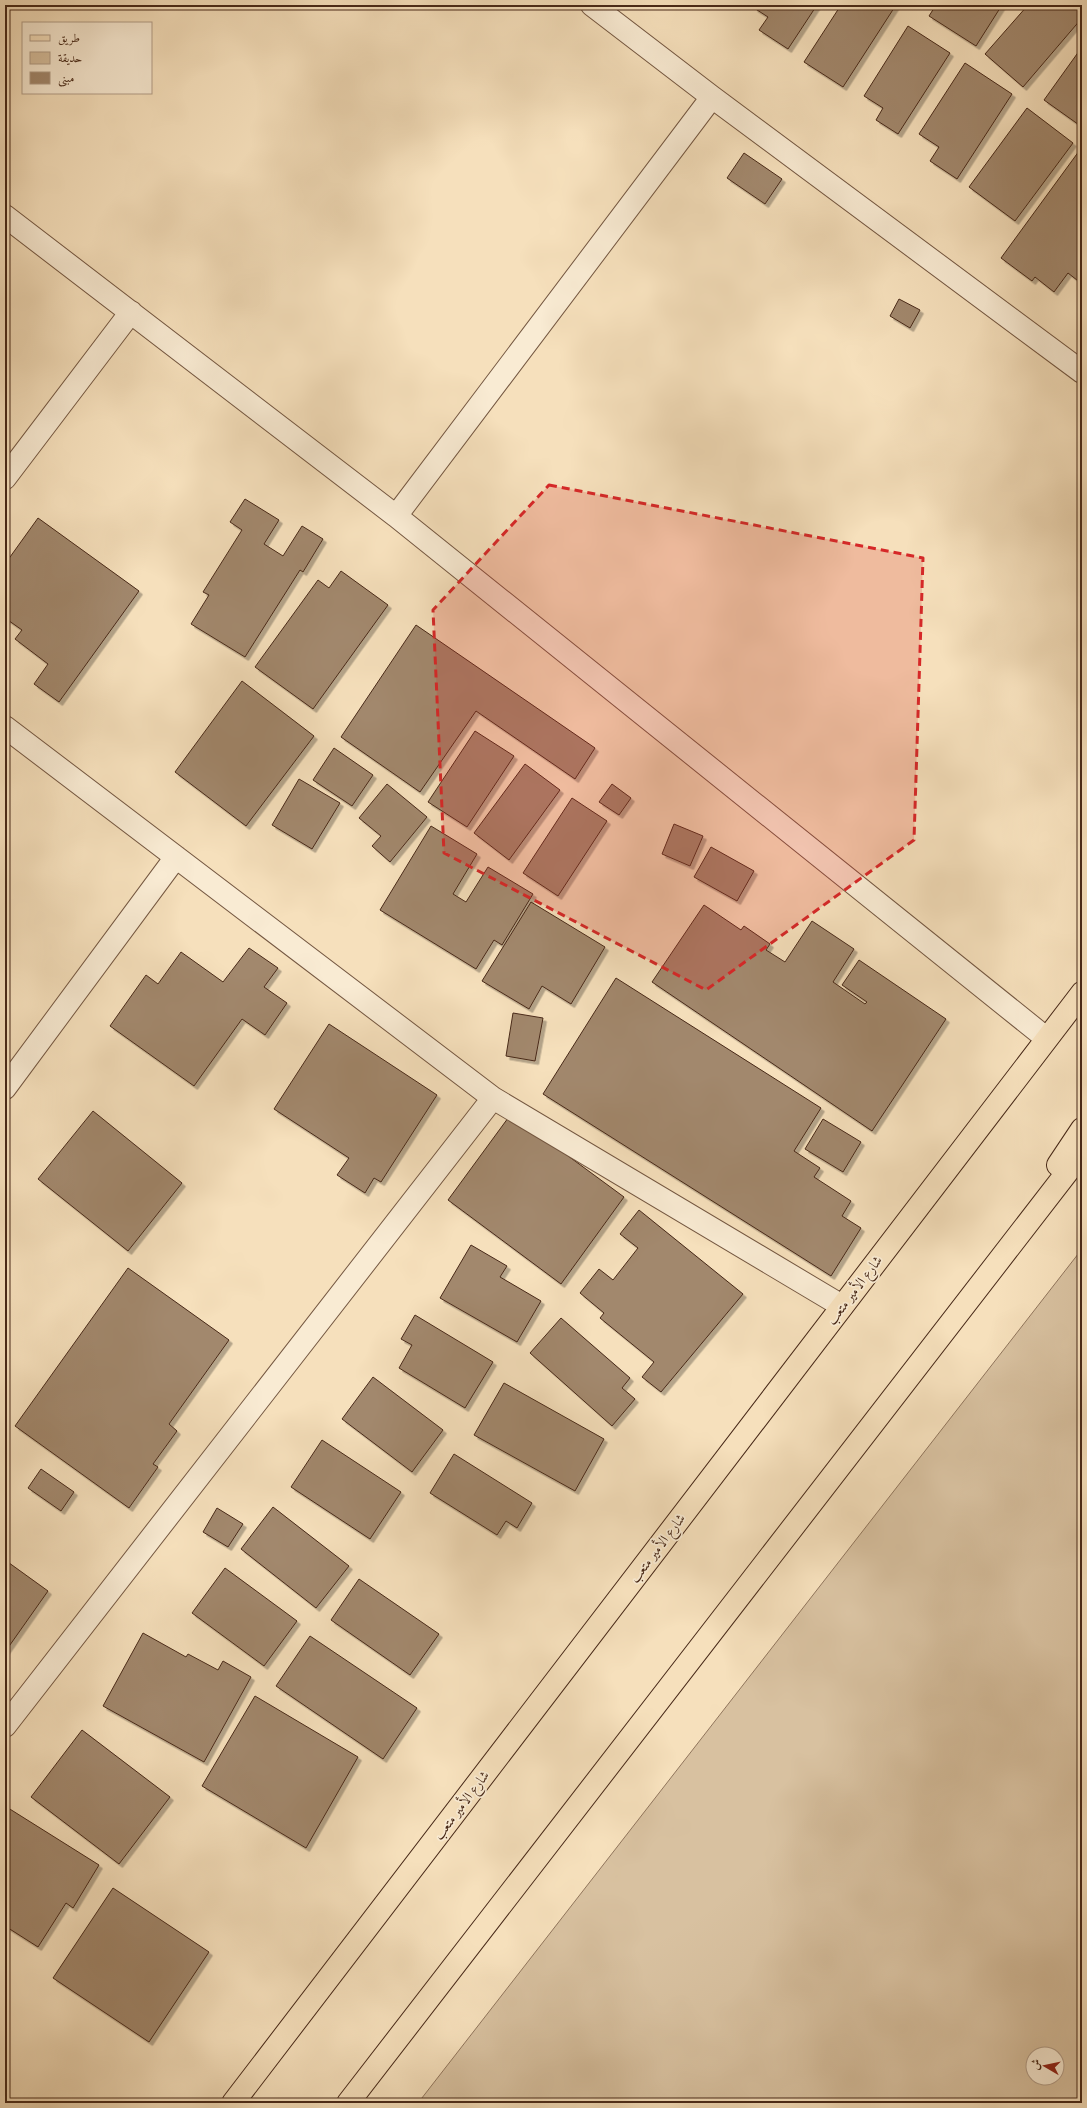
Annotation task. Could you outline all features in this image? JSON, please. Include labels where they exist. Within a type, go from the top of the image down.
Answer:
[{"type":"main road","name":"شارع الأمير متعب","points":[[233,2103],[1046,1038],[1082,993]]},
{"type":"main road","points":[[1046,1038],[1082,1001]]},
{"type":"main road","points":[[947,1328],[1082,1130]]},
{"type":"main road","points":[[348,2103],[1082,1154]]},
{"type":"street","points":[[592,5],[712,97],[1078,362]]},
{"type":"street","points":[[396,516],[712,97]]},
{"type":"street","points":[[5,216],[396,516],[1046,1038]]},
{"type":"street","points":[[5,478],[131,312]]},
{"type":"street","points":[[5,727],[493,1098],[842,1306]]},
{"type":"street","points":[[5,1088],[176,857]]},
{"type":"street","points":[[5,1726],[493,1098]]},
{"type":"highlighted area","points":[[549,485],[923,558],[914,840],[706,990],[444,853],[433,610]]},
{"type":"green space","points":[[1082,1249],[1082,2103],[418,2103]]},
{"type":"building","points":[[756,5],[817,5],[788,49],[759,30],[768,17],[754,8]]},
{"type":"building","points":[[841,5],[896,5],[843,87],[804,62]]},
{"type":"building","points":[[936,5],[1002,5],[976,46],[929,16]]},
{"type":"building","points":[[1028,5],[1082,5],[1082,18],[1023,87],[985,54]]},
{"type":"building","points":[[908,26],[950,53],[898,134],[876,120],[883,108],[864,96]]},
{"type":"building","points":[[1082,47],[1082,127],[1044,100]]},
{"type":"building","points":[[965,63],[1012,94],[957,179],[930,161],[939,147],[919,134]]},
{"type":"building","points":[[1027,108],[1073,143],[1015,221],[969,187]]},
{"type":"building","points":[[1082,147],[1082,284],[1068,273],[1054,292],[1035,277],[1032,281],[1001,258]]},
{"type":"building","points":[[744,153],[782,179],[765,204],[727,178]]},
{"type":"building","points":[[899,299],[920,310],[910,328],[890,316]]},
{"type":"building","points":[[245,499],[279,520],[264,544],[283,556],[302,526],[323,539],[303,572],[300,570],[245,657],[191,624],[209,595],[203,592],[242,530],[230,522]]},
{"type":"building","points":[[38,518],[139,591],[59,702],[34,684],[48,664],[15,639],[22,630],[5,618],[5,564]]},
{"type":"building","points":[[341,571],[388,605],[313,709],[255,667],[318,580],[329,588]]},
{"type":"building","points":[[416,625],[595,748],[575,779],[476,711],[420,792],[341,737]]},
{"type":"building","points":[[242,681],[314,736],[246,826],[175,772]]},
{"type":"building","points":[[475,731],[514,756],[467,827],[428,802]]},
{"type":"building","points":[[334,748],[373,775],[352,806],[313,780]]},
{"type":"building","points":[[525,764],[560,790],[509,860],[474,833]]},
{"type":"building","points":[[299,779],[340,803],[312,849],[272,825]]},
{"type":"building","points":[[387,784],[427,817],[390,862],[372,846],[381,836],[359,818]]},
{"type":"building","points":[[612,784],[631,798],[619,815],[599,802]]},
{"type":"building","points":[[572,798],[607,821],[558,896],[523,873]]},
{"type":"building","points":[[674,824],[703,836],[690,866],[662,854]]},
{"type":"building","points":[[431,826],[477,854],[453,894],[466,902],[488,867],[533,894],[502,945],[494,940],[476,969],[380,910]]},
{"type":"building","points":[[711,847],[754,871],[737,901],[694,877]]},
{"type":"building","points":[[531,902],[605,947],[571,1004],[542,986],[529,1009],[482,981]]},
{"type":"building","points":[[704,905],[741,930],[744,926],[770,944],[766,950],[785,962],[812,921],[854,949],[833,982],[865,1004],[867,1002],[842,985],[859,960],[946,1019],[872,1131],[652,982]]},
{"type":"building","points":[[249,948],[278,968],[264,987],[287,1003],[265,1035],[242,1019],[194,1086],[110,1026],[146,975],[158,984],[181,952],[223,982]]},
{"type":"building","points":[[616,978],[821,1108],[794,1151],[820,1168],[814,1177],[851,1201],[842,1216],[861,1228],[831,1276],[543,1094]]},
{"type":"building","points":[[513,1013],[543,1018],[535,1061],[506,1056]]},
{"type":"building","points":[[329,1024],[437,1095],[381,1182],[374,1178],[365,1193],[337,1175],[349,1158],[274,1109]]},
{"type":"building","points":[[93,1111],[182,1183],[128,1251],[38,1179]]},
{"type":"building","points":[[511,1114],[624,1197],[561,1284],[448,1200]]},
{"type":"building","points":[[823,1119],[861,1142],[843,1172],[805,1149]]},
{"type":"building","points":[[639,1210],[743,1294],[661,1392],[642,1377],[654,1362],[600,1318],[604,1313],[580,1293],[599,1269],[613,1280],[638,1248],[620,1234]]},
{"type":"building","points":[[471,1245],[507,1266],[500,1277],[541,1301],[517,1342],[440,1298]]},
{"type":"building","points":[[128,1268],[229,1340],[169,1424],[177,1431],[153,1464],[158,1467],[129,1508],[15,1426]]},
{"type":"building","points":[[415,1315],[493,1362],[465,1408],[399,1368],[412,1345],[401,1339]]},
{"type":"building","points":[[561,1318],[630,1378],[622,1388],[635,1399],[612,1426],[530,1353]]},
{"type":"building","points":[[373,1377],[443,1430],[412,1472],[342,1419]]},
{"type":"building","points":[[504,1383],[604,1439],[575,1491],[474,1435]]},
{"type":"building","points":[[322,1440],[401,1492],[370,1539],[291,1487]]},
{"type":"building","points":[[454,1454],[532,1503],[517,1528],[506,1521],[497,1535],[430,1493]]},
{"type":"building","points":[[41,1469],[74,1492],[61,1511],[28,1488]]},
{"type":"building","points":[[273,1507],[349,1566],[316,1608],[241,1549]]},
{"type":"building","points":[[217,1508],[243,1524],[228,1547],[203,1532]]},
{"type":"building","points":[[5,1560],[48,1591],[5,1652]]},
{"type":"building","points":[[225,1568],[297,1621],[264,1666],[192,1613]]},
{"type":"building","points":[[359,1579],[439,1634],[410,1675],[331,1620]]},
{"type":"building","points":[[143,1633],[186,1657],[188,1654],[218,1670],[223,1661],[251,1677],[204,1762],[103,1706]]},
{"type":"building","points":[[310,1636],[417,1708],[383,1759],[276,1686]]},
{"type":"building","points":[[255,1696],[358,1757],[306,1848],[202,1786]]},
{"type":"building","points":[[82,1730],[170,1797],[119,1864],[31,1797]]},
{"type":"building","points":[[5,1806],[99,1865],[73,1908],[66,1903],[38,1947],[5,1926]]},
{"type":"building","points":[[113,1888],[209,1952],[149,2042],[53,1978]]}]
